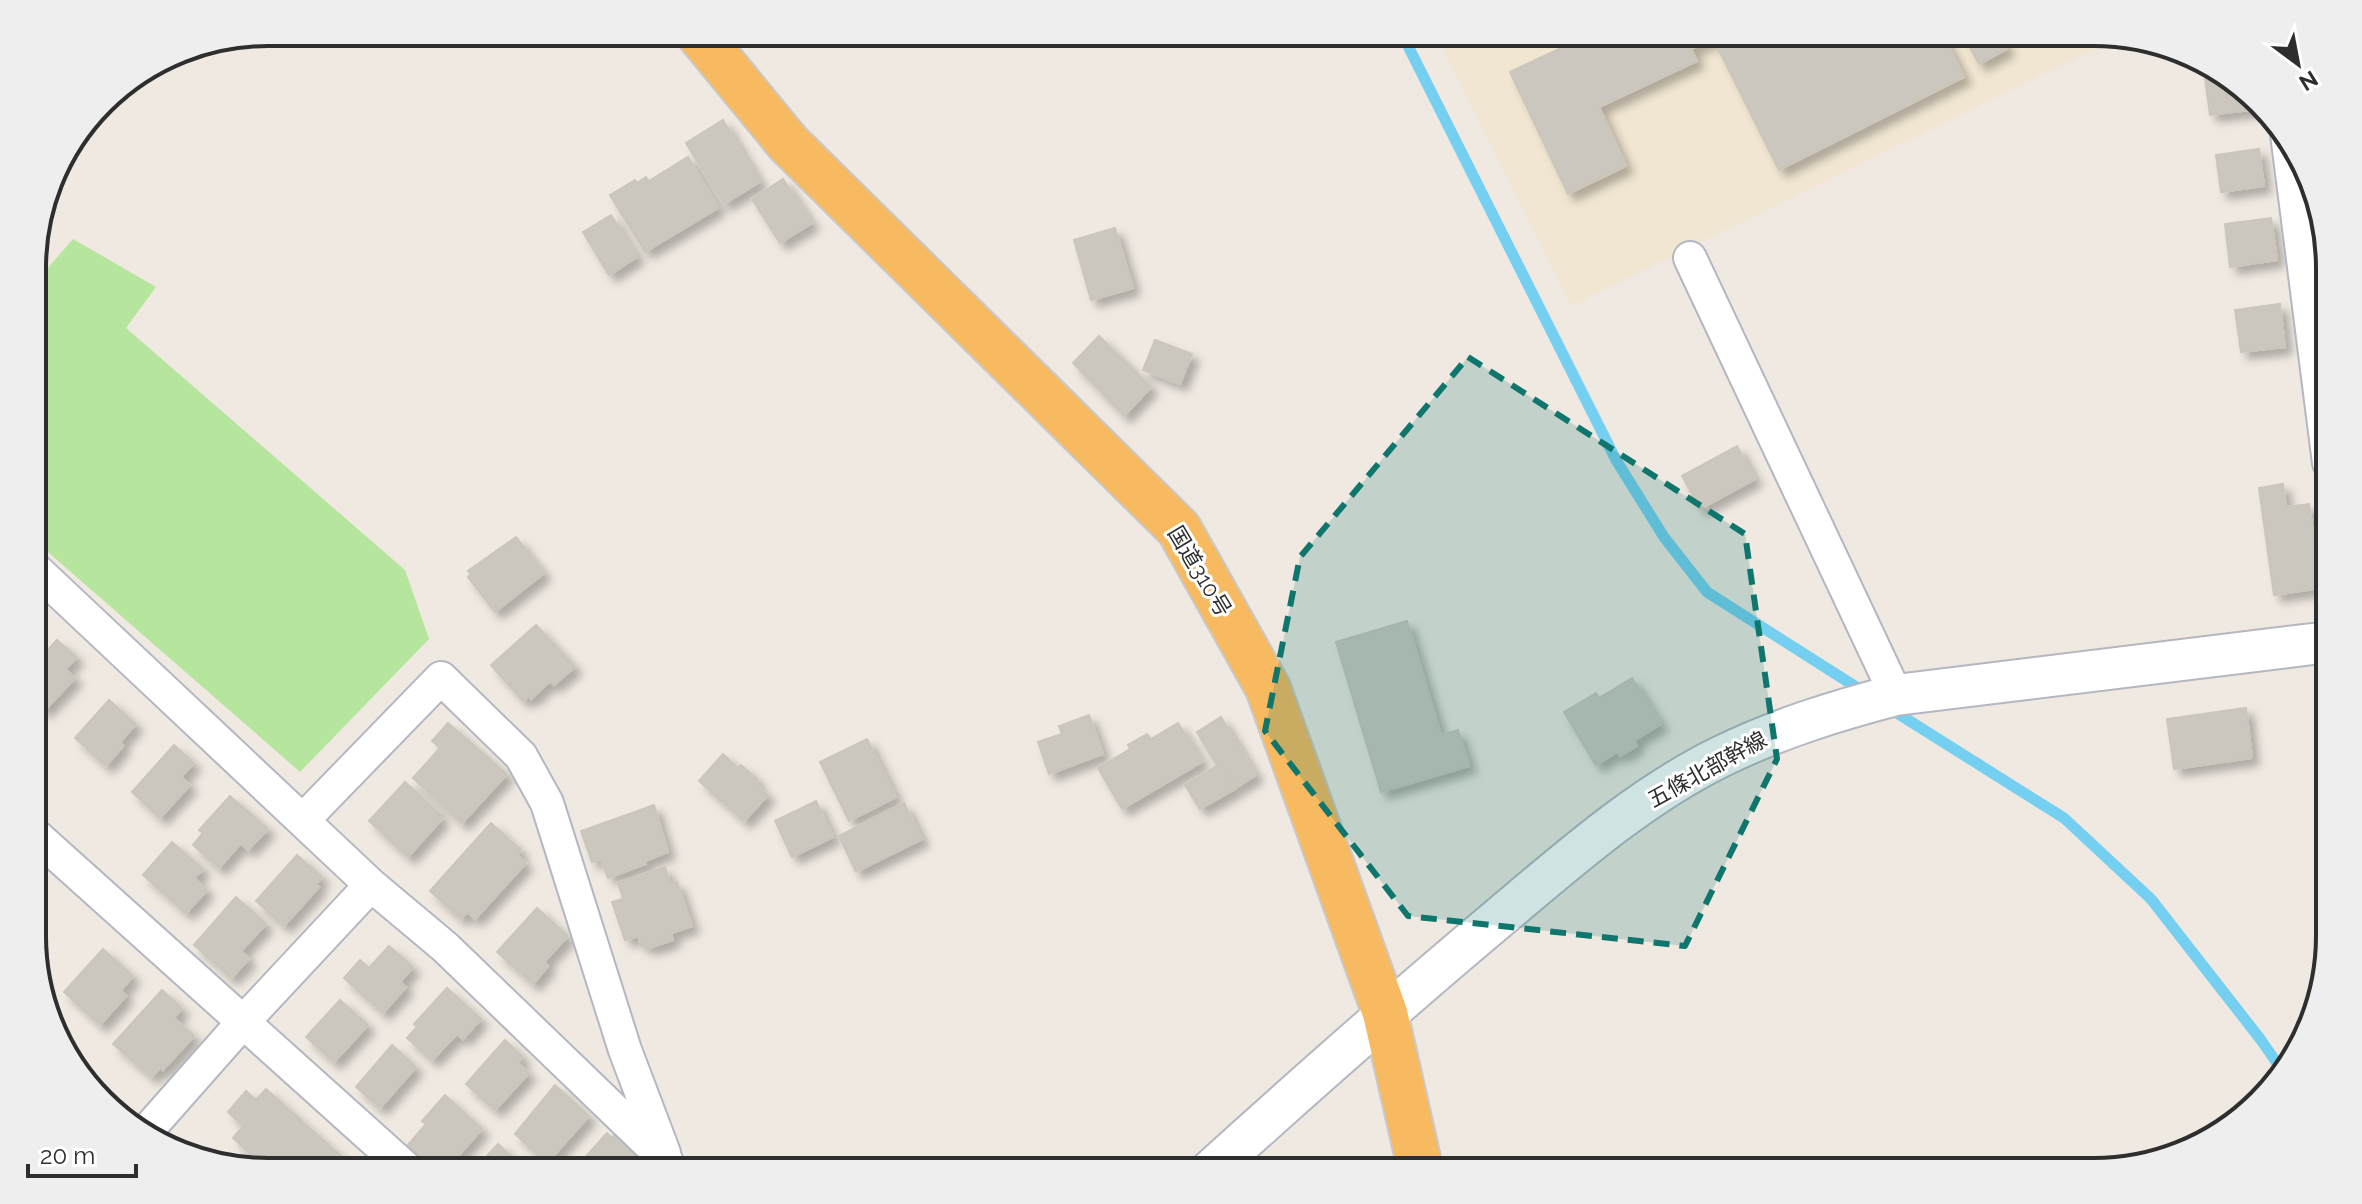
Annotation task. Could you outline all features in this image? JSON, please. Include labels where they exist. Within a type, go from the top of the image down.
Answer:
[{"type":"highway","name":"国道310号","points":[[708,46],[788,143],[1179,529],[1268,688],[1385,1013],[1418,1158]]},
{"type":"street","points":[[2291,168],[2316,361]]},
{"type":"street","points":[[1690,258],[1896,695]]},
{"type":"street","points":[[46,579],[371,885],[445,947],[660,1158]]},
{"type":"street","name":"五條北部幹線","points":[[1224,1158],[1385,1013],[1550,875],[1610,827],[1679,780],[1718,758],[1774,732],[1837,710],[1896,695],[2316,644]]},
{"type":"street","points":[[303,820],[441,678],[521,756],[547,803],[625,1050],[665,1158]]},
{"type":"street","points":[[46,845],[395,1158]]},
{"type":"street","points":[[152,1125],[371,885]]},
{"type":"highlighted area","points":[[1468,357],[1745,534],[1777,759],[1685,946],[1408,916],[1265,731],[1300,557]]},
{"type":"shaded area","points":[[1441,46],[2101,46],[1571,306]]},
{"type":"green space","points":[[73,239],[156,287],[126,328],[405,570],[429,639],[300,772],[46,550],[46,270]]},
{"type":"building","points":[[1565,46],[1698,46],[1691,49],[1697,61],[1599,107],[1626,166],[1568,194],[1510,72]]},
{"type":"building","points":[[1717,46],[1948,46],[1964,77],[1779,170]]},
{"type":"building","points":[[1969,46],[2005,46],[2007,49],[1979,64]]},
{"type":"building","points":[[2205,76],[2250,110],[2210,115]]},
{"type":"building","points":[[723,120],[760,182],[724,204],[686,143]]},
{"type":"building","points":[[2259,149],[2264,186],[2221,192],[2216,155]]},
{"type":"building","points":[[688,157],[718,208],[645,252],[610,195],[635,180],[637,183],[646,177],[649,181]]},
{"type":"building","points":[[783,179],[812,223],[780,243],[752,199]]},
{"type":"building","points":[[611,215],[637,257],[609,275],[583,232]]},
{"type":"building","points":[[2271,218],[2277,260],[2230,267],[2225,224]]},
{"type":"building","points":[[1115,228],[1133,288],[1091,300],[1074,240]]},
{"type":"building","points":[[2280,304],[2285,347],[2241,352],[2235,310]]},
{"type":"building","points":[[1099,336],[1151,387],[1124,416],[1073,363]]},
{"type":"building","points":[[1155,340],[1192,354],[1180,384],[1143,370]]},
{"type":"building","points":[[1737,446],[1755,479],[1700,509],[1682,476]]},
{"type":"building","points":[[2283,484],[2286,507],[2309,504],[2316,553],[2316,589],[2274,595],[2259,488]]},
{"type":"building","points":[[516,537],[544,573],[495,612],[468,577],[471,574],[468,571]]},
{"type":"building","points":[[1407,621],[1441,735],[1458,730],[1469,766],[1381,792],[1336,642]]},
{"type":"building","points":[[536,625],[575,667],[554,685],[550,681],[531,699],[529,696],[523,701],[491,665]]},
{"type":"building","points":[[57,640],[77,657],[65,669],[75,678],[46,709],[46,652]]},
{"type":"building","points":[[1632,678],[1661,724],[1634,741],[1637,746],[1620,756],[1617,752],[1596,765],[1564,712],[1596,693],[1599,698]]},
{"type":"building","points":[[109,700],[136,724],[120,742],[123,746],[106,766],[75,738]]},
{"type":"building","points":[[2246,708],[2252,758],[2174,769],[2167,719]]},
{"type":"building","points":[[1089,715],[1103,754],[1049,774],[1038,742],[1062,734],[1059,726]]},
{"type":"building","points":[[1221,717],[1256,775],[1237,787],[1222,761],[1216,764],[1197,732]]},
{"type":"building","points":[[448,723],[507,774],[462,823],[413,778],[440,748],[432,741]]},
{"type":"building","points":[[1178,723],[1202,762],[1122,809],[1098,768],[1130,749],[1128,745],[1147,734],[1151,739]]},
{"type":"building","points":[[867,739],[896,797],[849,821],[820,762]]},
{"type":"building","points":[[174,745],[194,763],[181,777],[190,785],[160,818],[132,792]]},
{"type":"building","points":[[723,754],[758,780],[755,783],[768,795],[744,821],[699,781]]},
{"type":"building","points":[[1220,764],[1235,789],[1200,809],[1185,785]]},
{"type":"building","points":[[405,782],[442,819],[408,857],[369,821]]},
{"type":"building","points":[[230,796],[268,829],[248,850],[241,843],[219,868],[193,845],[203,833],[199,830]]},
{"type":"building","points":[[816,801],[833,837],[792,857],[775,821]]},
{"type":"building","points":[[904,803],[922,839],[856,872],[839,836]]},
{"type":"building","points":[[654,805],[668,852],[608,878],[601,859],[592,862],[581,831]]},
{"type":"building","points":[[491,823],[521,850],[517,855],[526,863],[475,919],[467,912],[461,919],[430,891]]},
{"type":"building","points":[[172,842],[203,869],[194,878],[207,890],[186,913],[143,875]]},
{"type":"building","points":[[297,855],[322,877],[315,884],[319,887],[284,926],[256,901]]},
{"type":"building","points":[[665,867],[670,884],[677,882],[692,926],[671,933],[673,940],[649,948],[647,944],[641,946],[638,936],[625,940],[612,902],[623,899],[618,883]]},
{"type":"building","points":[[236,897],[266,924],[241,951],[249,959],[231,978],[194,945]]},
{"type":"building","points":[[537,908],[568,936],[544,962],[548,966],[533,984],[497,952]]},
{"type":"building","points":[[389,946],[413,967],[400,982],[406,987],[383,1013],[344,978],[360,960],[369,968]]},
{"type":"building","points":[[103,949],[133,976],[121,990],[126,996],[100,1025],[64,992]]},
{"type":"building","points":[[447,988],[481,1019],[463,1039],[457,1034],[432,1060],[407,1038],[417,1027],[414,1024]]},
{"type":"building","points":[[162,990],[182,1008],[174,1018],[194,1036],[163,1070],[161,1067],[151,1077],[113,1044]]},
{"type":"building","points":[[340,1000],[368,1025],[334,1062],[306,1037]]},
{"type":"building","points":[[505,1040],[523,1057],[518,1063],[529,1073],[495,1110],[466,1084]]},
{"type":"building","points":[[392,1045],[416,1067],[380,1108],[356,1087]]},
{"type":"building","points":[[555,1085],[589,1116],[551,1158],[541,1158],[515,1134]]},
{"type":"building","points":[[266,1089],[343,1158],[254,1157],[233,1138],[243,1126],[228,1112],[246,1091],[256,1100]]},
{"type":"building","points":[[445,1095],[482,1129],[456,1158],[422,1158],[408,1145],[426,1124],[422,1121]]},
{"type":"building","points":[[607,1133],[612,1138],[615,1134],[640,1155],[637,1158],[585,1158]]},
{"type":"building","points":[[498,1144],[514,1158],[485,1158]]},
{"type":"waterway","points":[[1408,46],[1616,460],[1664,537],[1707,592],[1864,692]]},
{"type":"waterway","points":[[1889,708],[2064,818],[2151,899],[2276,1062]]}]
